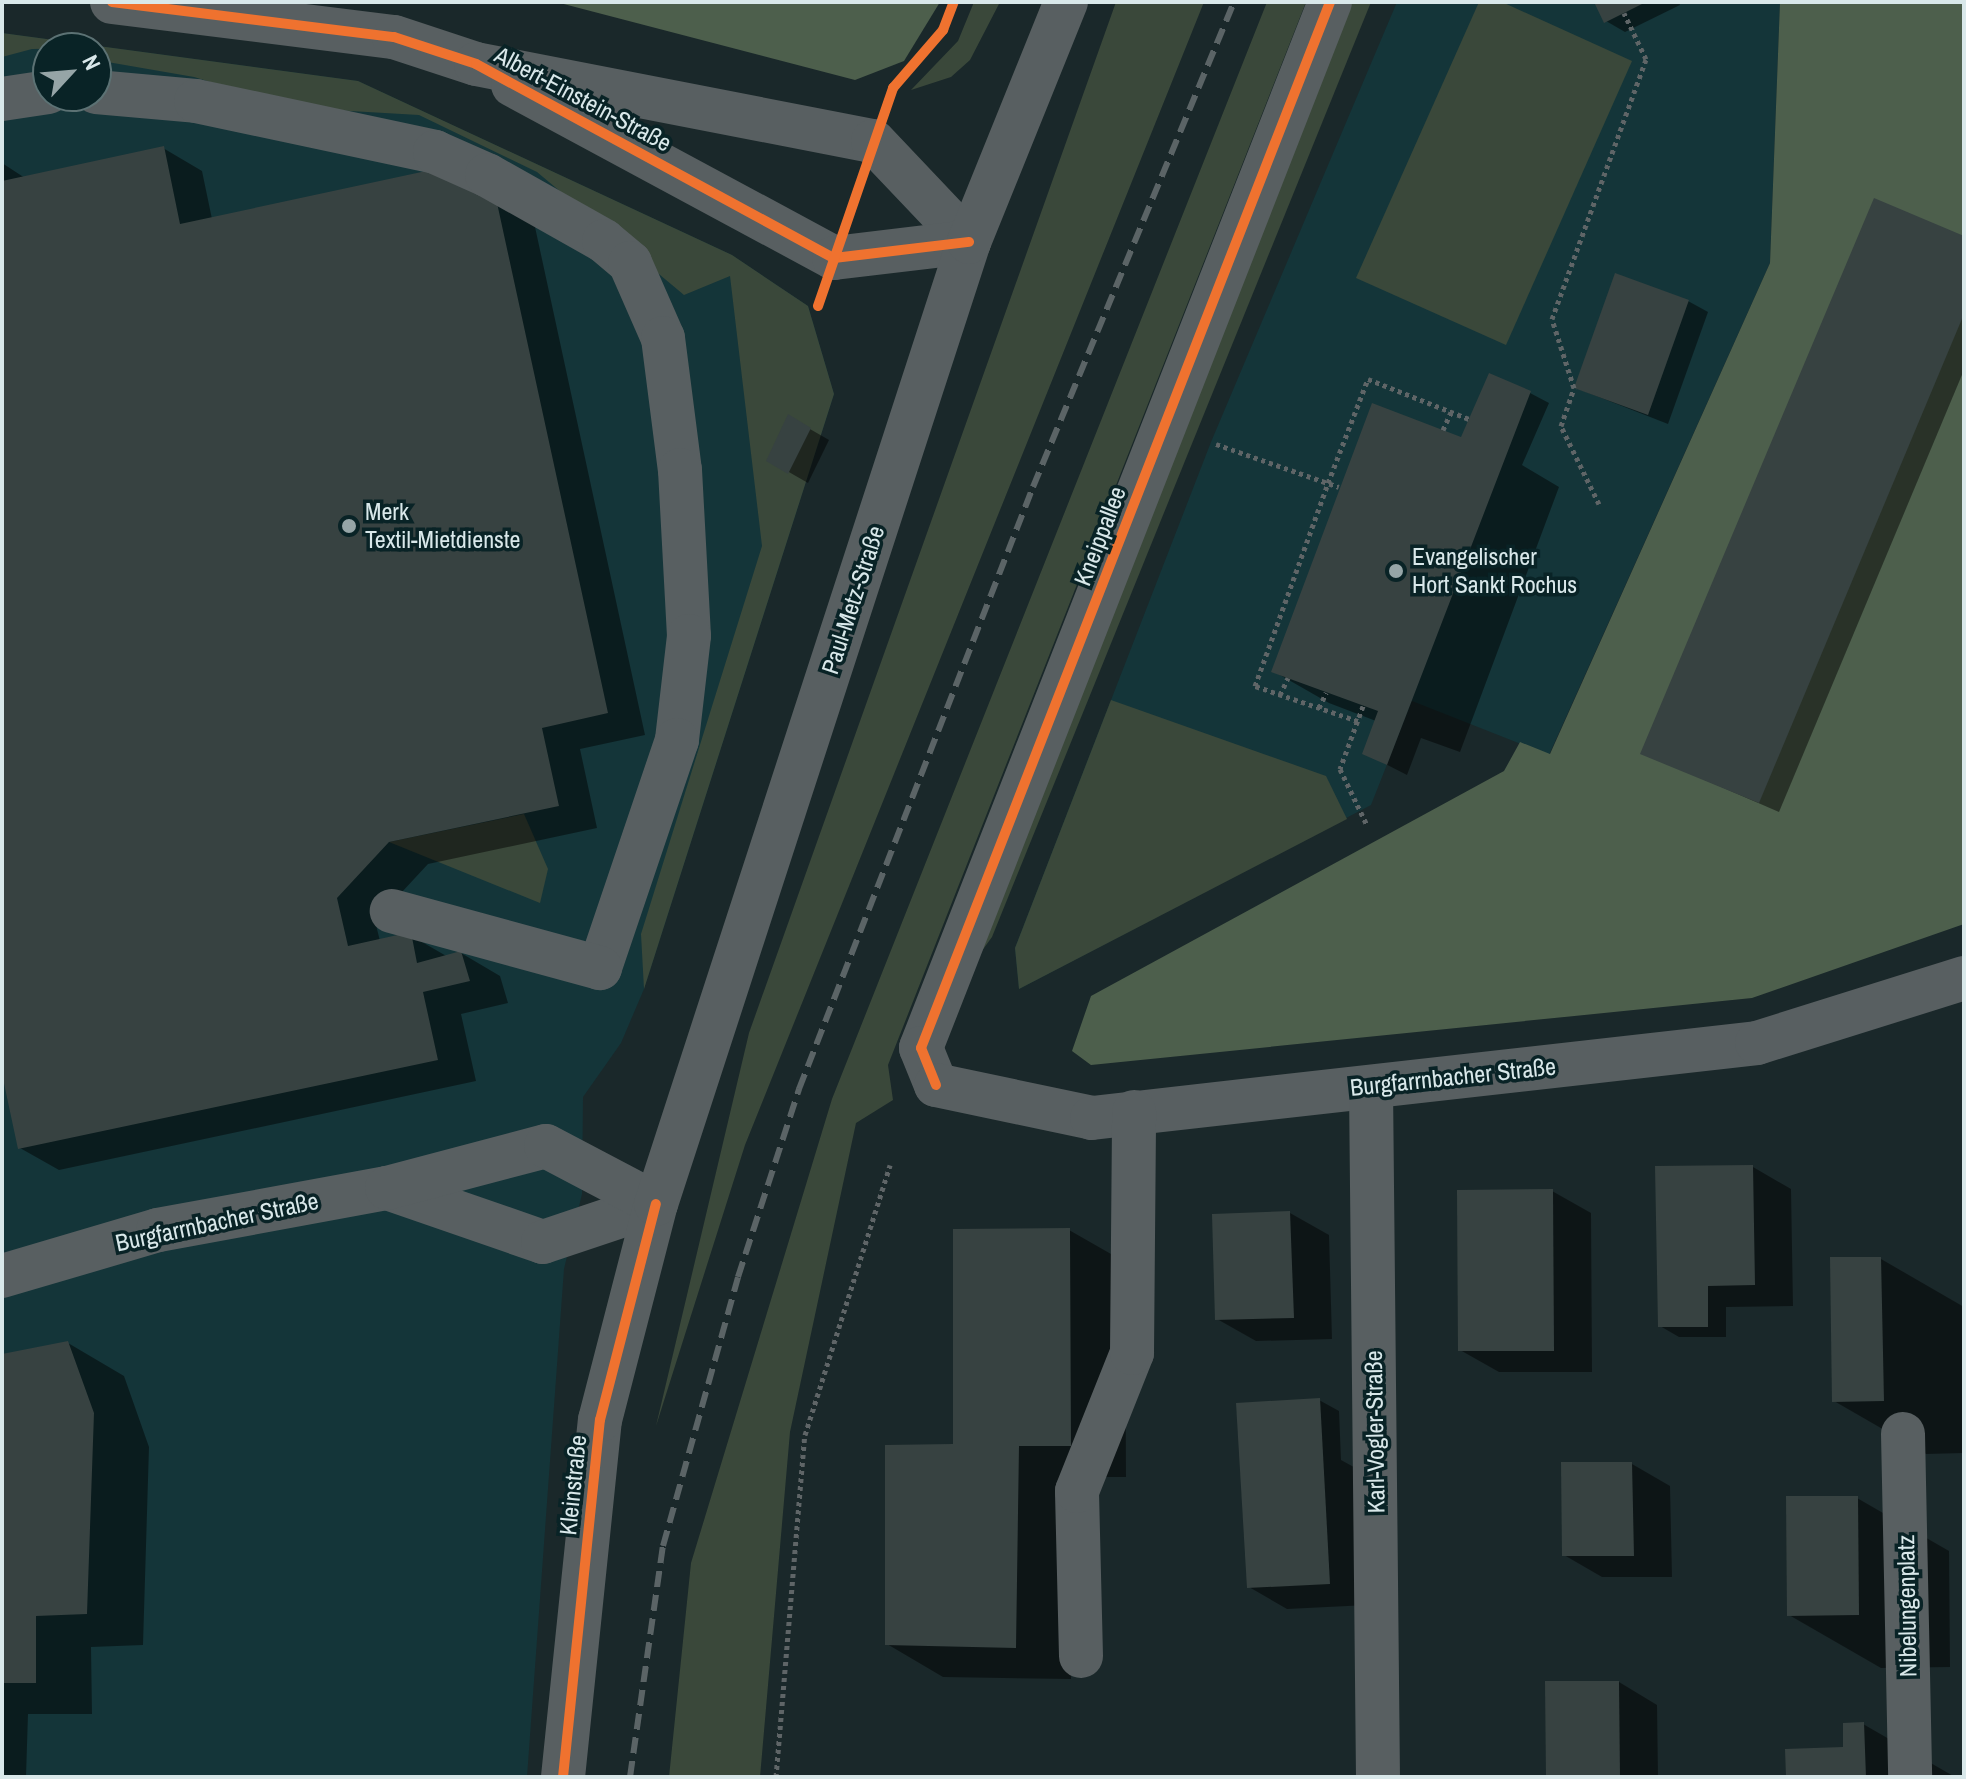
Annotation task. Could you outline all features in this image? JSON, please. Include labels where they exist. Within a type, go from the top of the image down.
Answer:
[{"type":"street","name":"Albert-Einstein-Straße","points":[[112,2],[394,37],[476,64],[873,141],[969,242]]},
{"type":"street","name":"Paul-Metz-Straße","points":[[656,1204],[969,242],[1066,2]]},
{"type":"street","name":"Kneippallee","points":[[936,1085],[921,1048],[1330,2]]},
{"type":"street","name":"Albert-Einstein-Straße","points":[[476,64],[834,258],[969,242]]},
{"type":"street","points":[[2,99],[32,94]]},
{"type":"street","points":[[112,94],[211,104],[359,134],[461,163],[543,204],[630,263],[663,338],[680,470],[689,636],[677,740],[600,968],[392,911]]},
{"type":"street","name":"Burgfarrnbacher Straße","points":[[936,1085],[1092,1118],[1757,1043],[1964,978]]},
{"type":"street","name":"Karl-Vogler-Straße","points":[[1371,1087],[1378,1777]]},
{"type":"street","points":[[1081,1656],[1077,1491],[1132,1353],[1134,1112]]},
{"type":"street","name":"Burgfarrnbacher Straße","points":[[2,1276],[158,1230],[387,1188],[546,1146],[656,1204]]},
{"type":"street","name":"Burgfarrnbacher Straße","points":[[387,1188],[543,1242],[656,1204]]},
{"type":"street","name":"Kleinstraße","points":[[563,1777],[600,1420],[656,1204]]},
{"type":"street","name":"Nibelungenplatz","points":[[1903,1434],[1910,1777]]},
{"type":"path","points":[[1599,504],[1561,426],[1574,388],[1552,319],[1646,59],[1624,13]]},
{"type":"path","points":[[1358,721],[1255,686],[1328,483],[1368,379],[1469,419]]},
{"type":"path","points":[[1443,430],[1451,412]]},
{"type":"path","points":[[1211,442],[1339,487]]},
{"type":"path","points":[[1280,695],[1288,678]]},
{"type":"path","points":[[1319,708],[1326,693]]},
{"type":"path","points":[[1363,706],[1340,769],[1367,825]]},
{"type":"path","points":[[776,1777],[805,1435],[890,1165]]},
{"type":"shaded area","name":"Evangelischer Hort Sankt Rochus","points":[[1397,2],[1780,2],[1770,263],[1549,755],[1412,701],[1371,805],[1019,989],[1015,948],[1211,442]]},
{"type":"shaded area","points":[[2,33],[32,37],[32,112],[112,112],[112,48],[358,81],[732,255],[808,306],[834,394],[644,989],[621,1043],[583,1097],[582,1194],[564,1269],[527,1777],[2,1777]]},
{"type":"green space","points":[[556,2],[940,2],[904,61],[855,80]]},
{"type":"green space","points":[[974,2],[1000,2],[970,60],[951,77],[911,90],[958,41]]},
{"type":"green space","points":[[1116,2],[1204,2],[745,1145],[656,1426],[749,1033]]},
{"type":"green space","points":[[1267,2],[1306,2],[888,1065],[893,1100],[856,1123],[790,1432],[760,1777],[669,1777],[691,1563],[832,1099]]},
{"type":"green space","points":[[1352,2],[1371,2],[992,937],[976,959],[982,929]]},
{"type":"green space","points":[[1479,2],[1502,2],[1632,61],[1506,345],[1356,278]]},
{"type":"green space","points":[[1780,2],[1964,2],[1964,924],[1752,998],[1091,1065],[1072,1051],[1091,996],[1504,771],[1520,742],[1550,754],[1770,263]]},
{"type":"green space","points":[[2,33],[32,37],[32,49],[2,57]]},
{"type":"green space","points":[[112,48],[358,81],[732,255],[808,306],[834,394],[644,989],[641,934],[762,546],[730,276],[684,295],[537,172],[419,115],[333,110],[240,91],[194,77],[112,63]]},
{"type":"green space","points":[[1111,700],[1326,776],[1347,819],[1019,989],[1015,948]]},
{"type":"green space","points":[[524,814],[548,869],[540,903],[389,842]]},
{"type":"building","points":[[1594,2],[1646,2],[1604,23]]},
{"type":"building","points":[[164,146],[180,224],[454,165],[494,189],[608,713],[542,728],[559,806],[389,842],[337,898],[348,946],[411,932],[417,963],[461,951],[470,981],[423,992],[438,1060],[18,1149],[2,1074],[2,181]]},
{"type":"building","points":[[1874,198],[1964,236],[1964,314],[1759,803],[1640,754]]},
{"type":"building","points":[[1615,273],[1689,300],[1648,415],[1574,388]]},
{"type":"building","name":"Evangelischer Hort Sankt Rochus","points":[[1489,373],[1531,391],[1387,765],[1362,754],[1378,711],[1271,672],[1372,403],[1461,437]]},
{"type":"building","points":[[788,414],[811,428],[788,474],[766,461]]},
{"type":"building","points":[[1753,1165],[1755,1285],[1708,1286],[1708,1327],[1658,1327],[1655,1166]]},
{"type":"building","points":[[1553,1189],[1554,1351],[1458,1351],[1457,1190]]},
{"type":"building","points":[[1290,1211],[1294,1318],[1215,1320],[1212,1214]]},
{"type":"building","points":[[1070,1228],[1071,1446],[1019,1446],[1016,1648],[885,1645],[885,1445],[953,1444],[953,1229]]},
{"type":"building","points":[[1830,1257],[1881,1257],[1884,1401],[1832,1402]]},
{"type":"building","points":[[68,1341],[94,1413],[87,1614],[36,1616],[36,1683],[2,1683],[2,1354]]},
{"type":"building","points":[[1320,1398],[1330,1584],[1247,1588],[1236,1403]]},
{"type":"building","points":[[1561,1462],[1632,1462],[1634,1556],[1562,1556]]},
{"type":"building","points":[[1786,1496],[1858,1496],[1859,1615],[1787,1616]]},
{"type":"building","points":[[1545,1681],[1619,1681],[1620,1777],[1546,1777]]},
{"type":"building","points":[[1864,1722],[1866,1777],[1786,1777],[1785,1749],[1843,1747],[1843,1723]]},
{"type":"railway","points":[[630,1777],[663,1546],[738,1277],[799,1089],[1033,487],[1234,2]]},
{"type":"cycle path","points":[[112,2],[394,37],[476,64],[834,258],[969,242]]},
{"type":"cycle path","points":[[818,306],[893,88],[943,30],[954,2]]},
{"type":"cycle path","points":[[936,1085],[921,1048],[1330,2]]},
{"type":"cycle path","points":[[563,1777],[600,1420],[656,1204]]},
{"type":"place","name":"Merk Textil-Mietdienste","points":[[349,526]]},
{"type":"place","name":"Evangelischer Hort Sankt Rochus","points":[[1396,571]]}]
